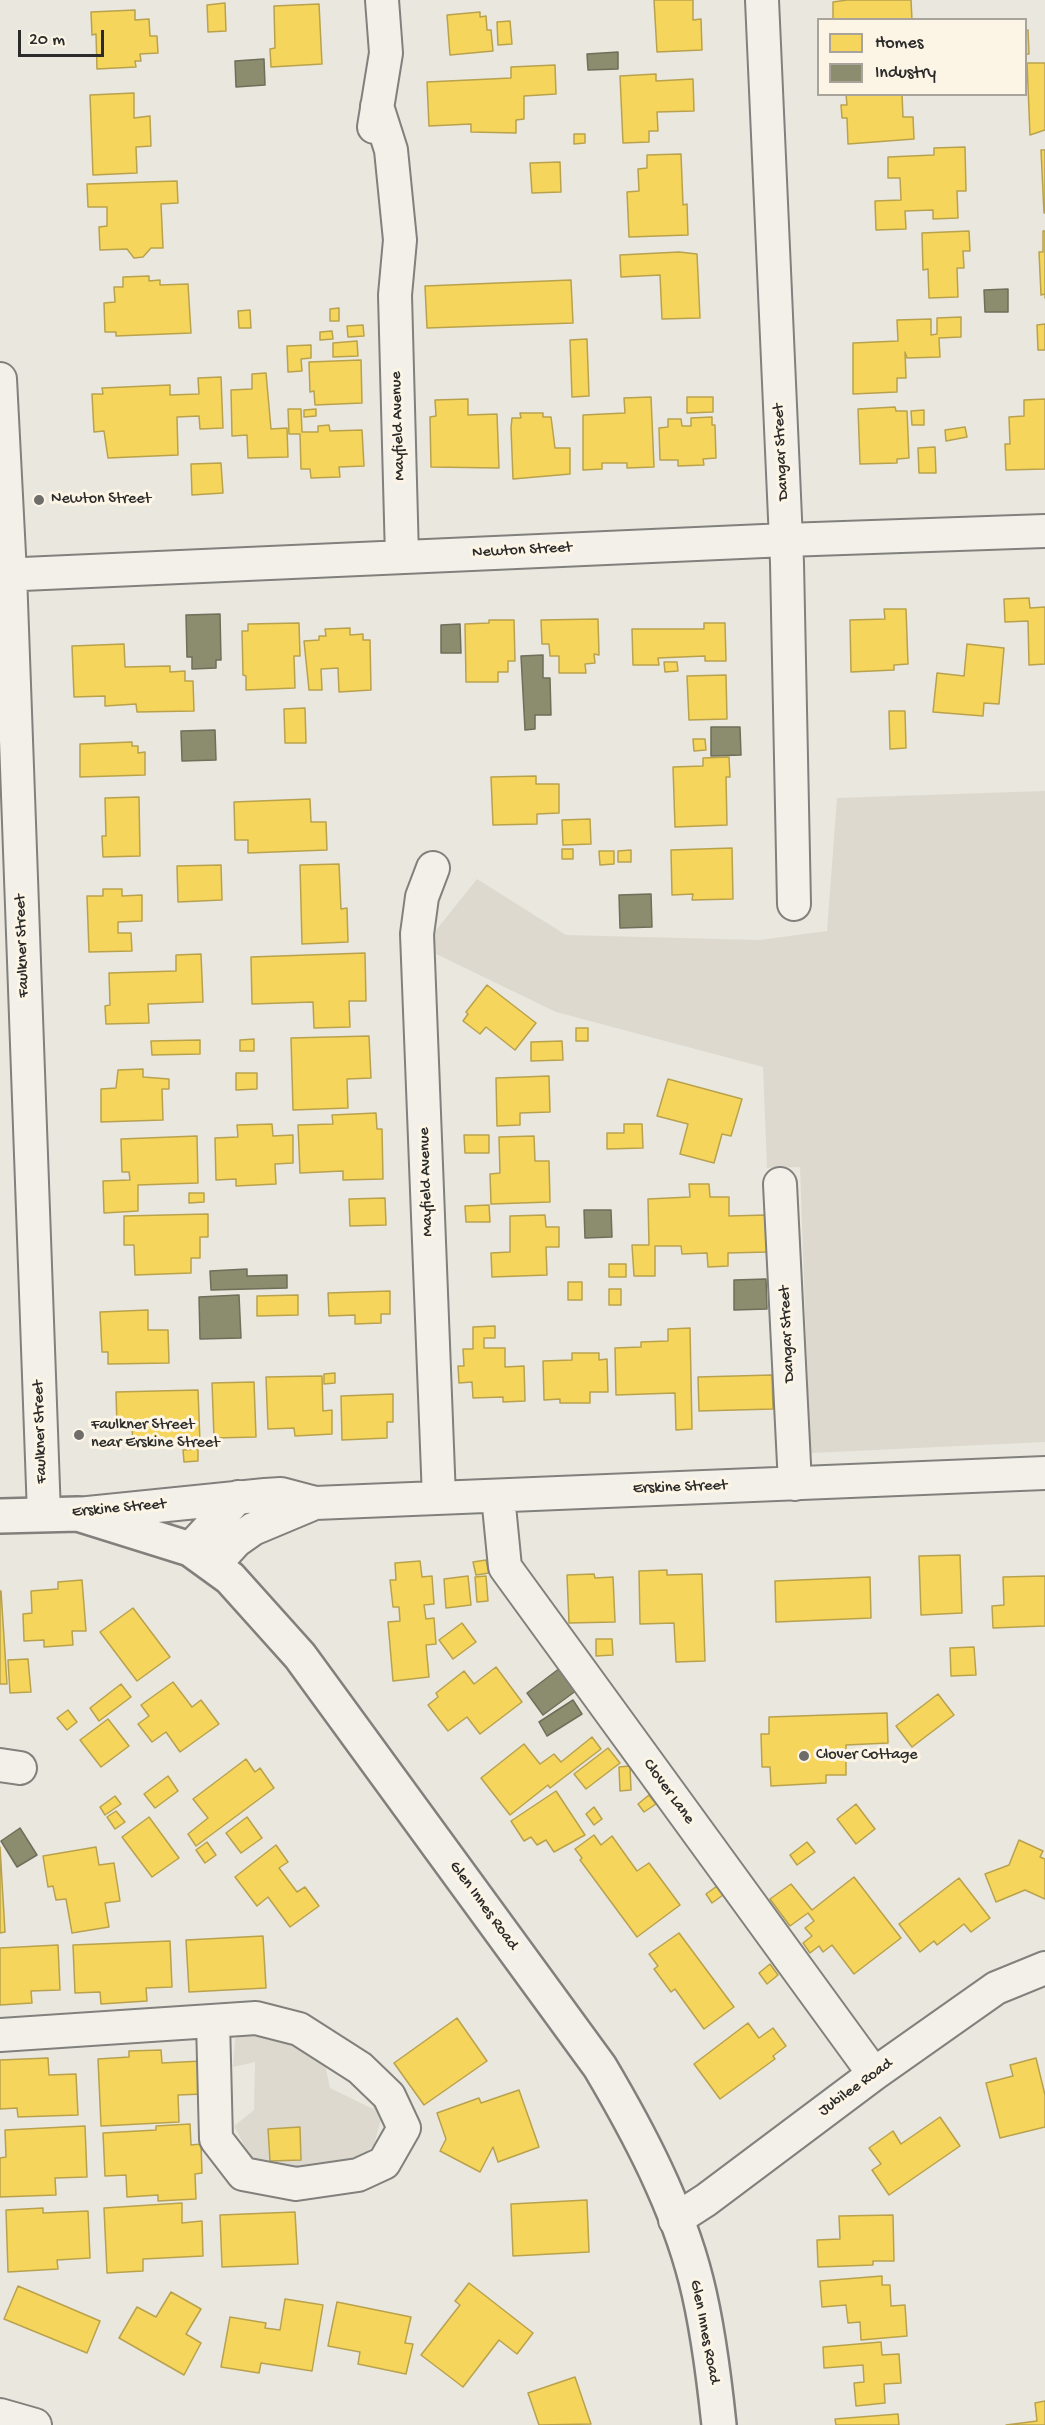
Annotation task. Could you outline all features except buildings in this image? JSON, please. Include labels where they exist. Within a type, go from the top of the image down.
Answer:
[{"type":"main road","name":"Erskine Street","points":[[0,1516],[78,1514]]},
{"type":"main road","name":"Glen Innes Road","points":[[78,1514],[202,1557],[230,1578],[300,1656],[600,2067],[635,2128],[675,2220],[696,2280],[719,2425]]},
{"type":"street","name":"Mayfield Avenue","points":[[382,0],[386,53],[371,150],[378,223],[395,295],[402,557]]},
{"type":"street","name":"Dangar Street","points":[[762,0],[786,540],[794,904]]},
{"type":"street","name":"Faulkner Street","points":[[0,379],[5,575],[44,1514]]},
{"type":"street","name":"Newton Street","points":[[5,575],[786,540],[1045,531]]},
{"type":"street","name":"Mayfield Avenue","points":[[433,868],[422,897],[417,934],[439,1498]]},
{"type":"street","name":"Dangar Street","points":[[780,1184],[795,1484]]},
{"type":"street","name":"Erskine Street","points":[[78,1514],[281,1494],[315,1503],[1045,1473]]},
{"type":"street","name":"Clover Lane","points":[[498,1496],[505,1567],[874,2074]]},
{"type":"street","points":[[202,1557],[238,1497]]},
{"type":"street","name":"Erskine Street","points":[[202,1557],[236,1541],[253,1529],[315,1503]]},
{"type":"street","name":"Jubilee Road","points":[[675,2220],[716,2193],[874,2074],[996,1988],[1045,1968]]},
{"type":"street","points":[[0,2035],[256,2018],[299,2029],[360,2068],[389,2096],[405,2128],[384,2163],[358,2175],[296,2184],[243,2174],[216,2139],[213,2022]]},
{"type":"street","points":[[0,2415],[35,2425]]},
{"type":"shaded area","points":[[1045,791],[1045,1442],[810,1453],[800,1167],[767,1168],[763,1067],[556,1012],[432,952],[433,934],[477,879],[566,935],[759,940],[827,931],[837,798]]},
{"type":"shaded area","points":[[247,2028],[275,2032],[323,2055],[330,2088],[373,2109],[372,2087],[378,2092],[381,2119],[374,2145],[352,2165],[283,2171],[252,2160],[234,2126],[254,2110],[255,2062],[233,2067],[235,2039]]},
{"type":"place","name":"Newton Street","points":[[39,500]]},
{"type":"place","name":"Faulkner Street near Erskine Street","points":[[79,1435]]},
{"type":"place","name":"Clover Cottage","points":[[804,1756]]}]
